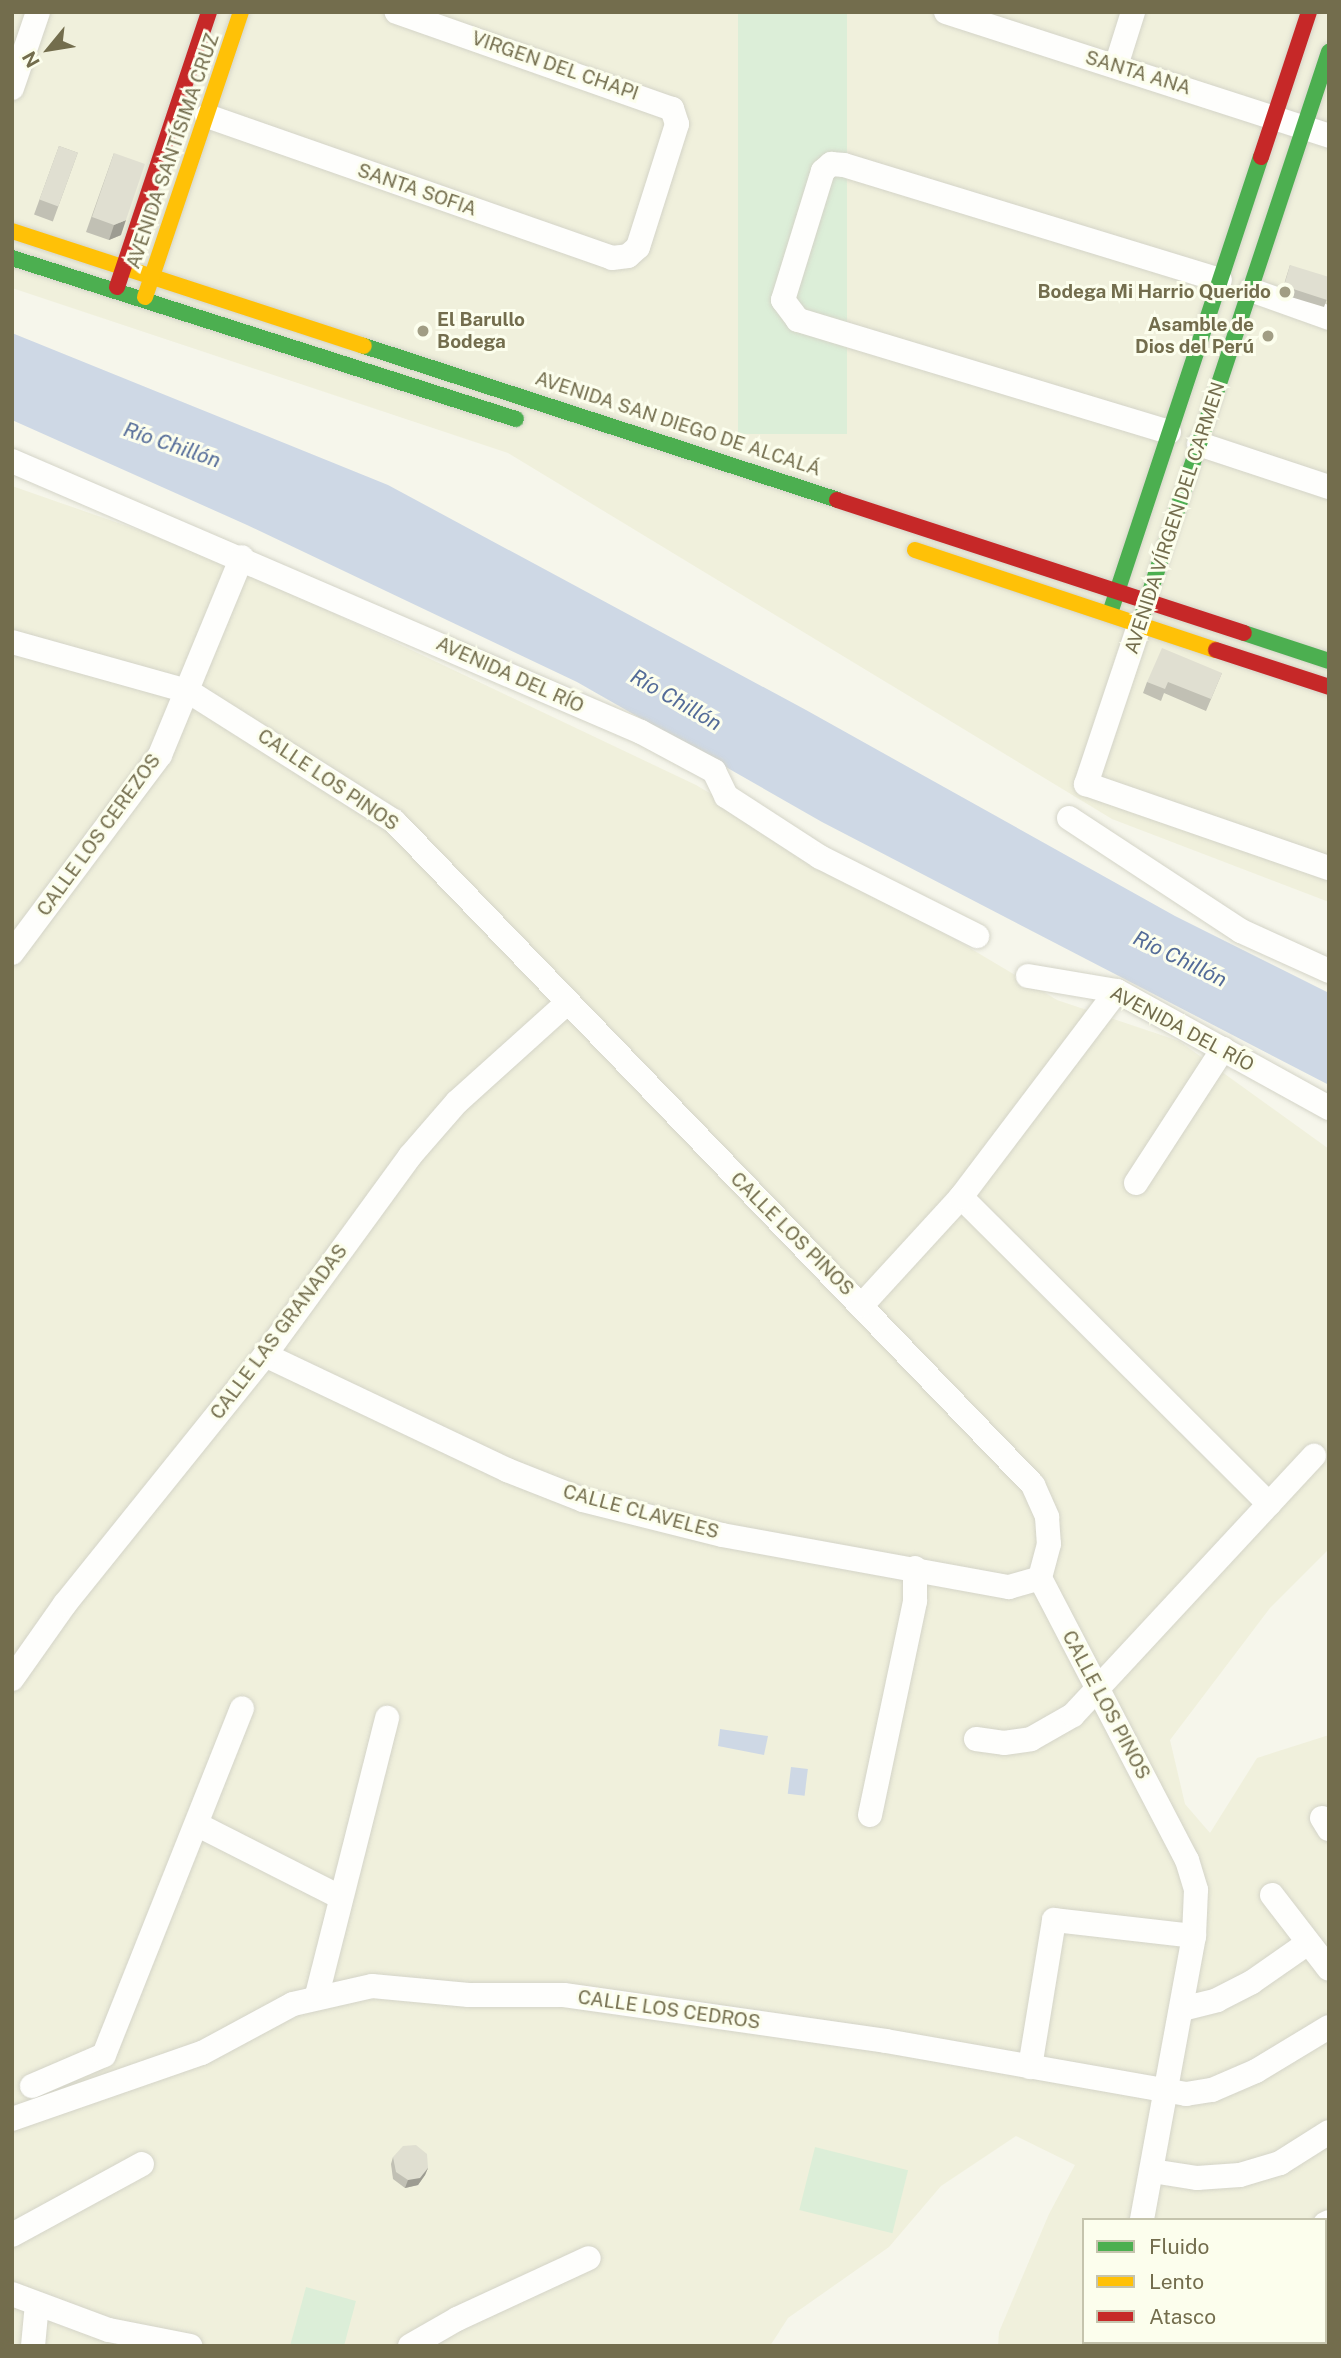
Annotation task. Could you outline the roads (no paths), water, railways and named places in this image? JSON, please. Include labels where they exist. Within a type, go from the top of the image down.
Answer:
[{"type":"main road","name":"AVENIDA SANTÍSIMA CRUZ","points":[[115,293],[209,12]]},
{"type":"main road","name":"AVENIDA SANTÍSIMA CRUZ","points":[[142,303],[154,276],[242,12]]},
{"type":"main road","name":"AVENIDA VÍRGEN DEL CARMEN","points":[[1110,616],[1116,591],[1309,12]]},
{"type":"main road","name":"AVENIDA VÍRGEN DEL CARMEN","points":[[1139,626],[1329,52]]},
{"type":"main road","name":"AVENIDA SAN DIEGO DE ALCALÁ","points":[[12,231],[1329,662]]},
{"type":"main road","points":[[12,258],[142,303],[537,425]]},
{"type":"main road","points":[[642,459],[648,437]]},
{"type":"main road","points":[[958,565],[965,541]]},
{"type":"main road","points":[[893,543],[1329,687]]},
{"type":"street","points":[[12,88],[38,12]]},
{"type":"street","name":"VIRGEN DEL CHAPI","points":[[397,12],[671,110],[677,124],[638,247],[628,256]]},
{"type":"street","points":[[1116,66],[1133,12]]},
{"type":"street","name":"SANTA ANA","points":[[956,14],[1275,116],[1329,136]]},
{"type":"street","name":"SANTA SOFIA","points":[[207,116],[611,258],[628,256]]},
{"type":"street","points":[[1169,432],[798,320],[783,300],[823,171],[831,163],[844,165],[1220,281]]},
{"type":"street","points":[[1251,290],[1329,318]]},
{"type":"street","points":[[1199,444],[1329,487]]},
{"type":"street","name":"AVENIDA DEL RÍO","points":[[12,461],[242,557],[641,732],[714,771],[726,796],[820,857],[978,936]]},
{"type":"street","name":"CALLE LOS CEREZOS","points":[[12,953],[160,755],[242,557]]},
{"type":"street","name":"AVENIDA VÍRGEN DEL CARMEN","points":[[1139,626],[1086,784],[1329,868]]},
{"type":"street","name":"CALLE LOS PINOS","points":[[12,642],[188,691],[394,821],[566,1004],[862,1305],[1033,1485],[1047,1517],[1049,1544],[1041,1578],[1096,1690],[1187,1860],[1196,1891],[1194,1936],[1142,2218]]},
{"type":"street","points":[[1069,817],[1241,931],[1329,971]]},
{"type":"street","name":"AVENIDA DEL RÍO","points":[[1028,976],[1117,991],[1329,1108]]},
{"type":"street","points":[[862,1305],[961,1197],[1117,991]]},
{"type":"street","name":"CALLE LAS GRANADAS","points":[[12,1679],[65,1604],[265,1355],[418,1147],[457,1102],[566,1004]]},
{"type":"street","points":[[1136,1183],[1223,1049]]},
{"type":"street","points":[[961,1197],[1269,1504]]},
{"type":"street","name":"CALLE CLAVELES","points":[[265,1355],[507,1470],[583,1500],[722,1535],[1009,1587],[1041,1578]]},
{"type":"street","points":[[976,1739],[1018,1742],[1046,1733],[1073,1715],[1314,1457]]},
{"type":"street","points":[[870,1815],[915,1601],[915,1569]]},
{"type":"street","points":[[32,2086],[104,2055],[198,1825],[242,1708]]},
{"type":"street","points":[[317,1995],[387,1718]]},
{"type":"street","points":[[198,1825],[340,1897]]},
{"type":"street","points":[[1272,1895],[1329,1969]]},
{"type":"street","points":[[1030,2067],[1054,1920],[1194,1936]]},
{"type":"street","points":[[1182,2009],[1217,2000],[1252,1982],[1308,1942]]},
{"type":"street","name":"CALLE LOS CEDROS","points":[[12,2119],[202,2053],[317,1995],[372,1986],[469,1996],[564,1995],[886,2040],[1167,2093],[1212,2090],[1256,2071],[1329,2026]]},
{"type":"street","points":[[1152,2171],[1197,2178],[1240,2175],[1280,2163],[1329,2132]]},
{"type":"street","points":[[12,2235],[142,2164]]},
{"type":"street","points":[[410,2346],[457,2319],[589,2258]]},
{"type":"street","points":[[12,2294],[110,2330],[190,2346]]},
{"type":"street","points":[[33,2346],[37,2304]]},
{"type":"water","name":"Río Chillón","points":[[12,333],[388,485],[806,710],[1175,916],[1329,993],[1329,1085],[822,822],[577,682],[247,525],[12,420]]},
{"type":"water","points":[[720,1729],[768,1736],[764,1755],[718,1746]]},
{"type":"water","points":[[791,1767],[808,1769],[805,1796],[788,1794]]},
{"type":"place","name":"Bodega Mi Harrio Querido","points":[[1285,292]]},
{"type":"place","name":"El Barullo Bodega","points":[[423,331]]},
{"type":"place","name":"Asamble de Dios del Perú","points":[[1268,336]]}]
